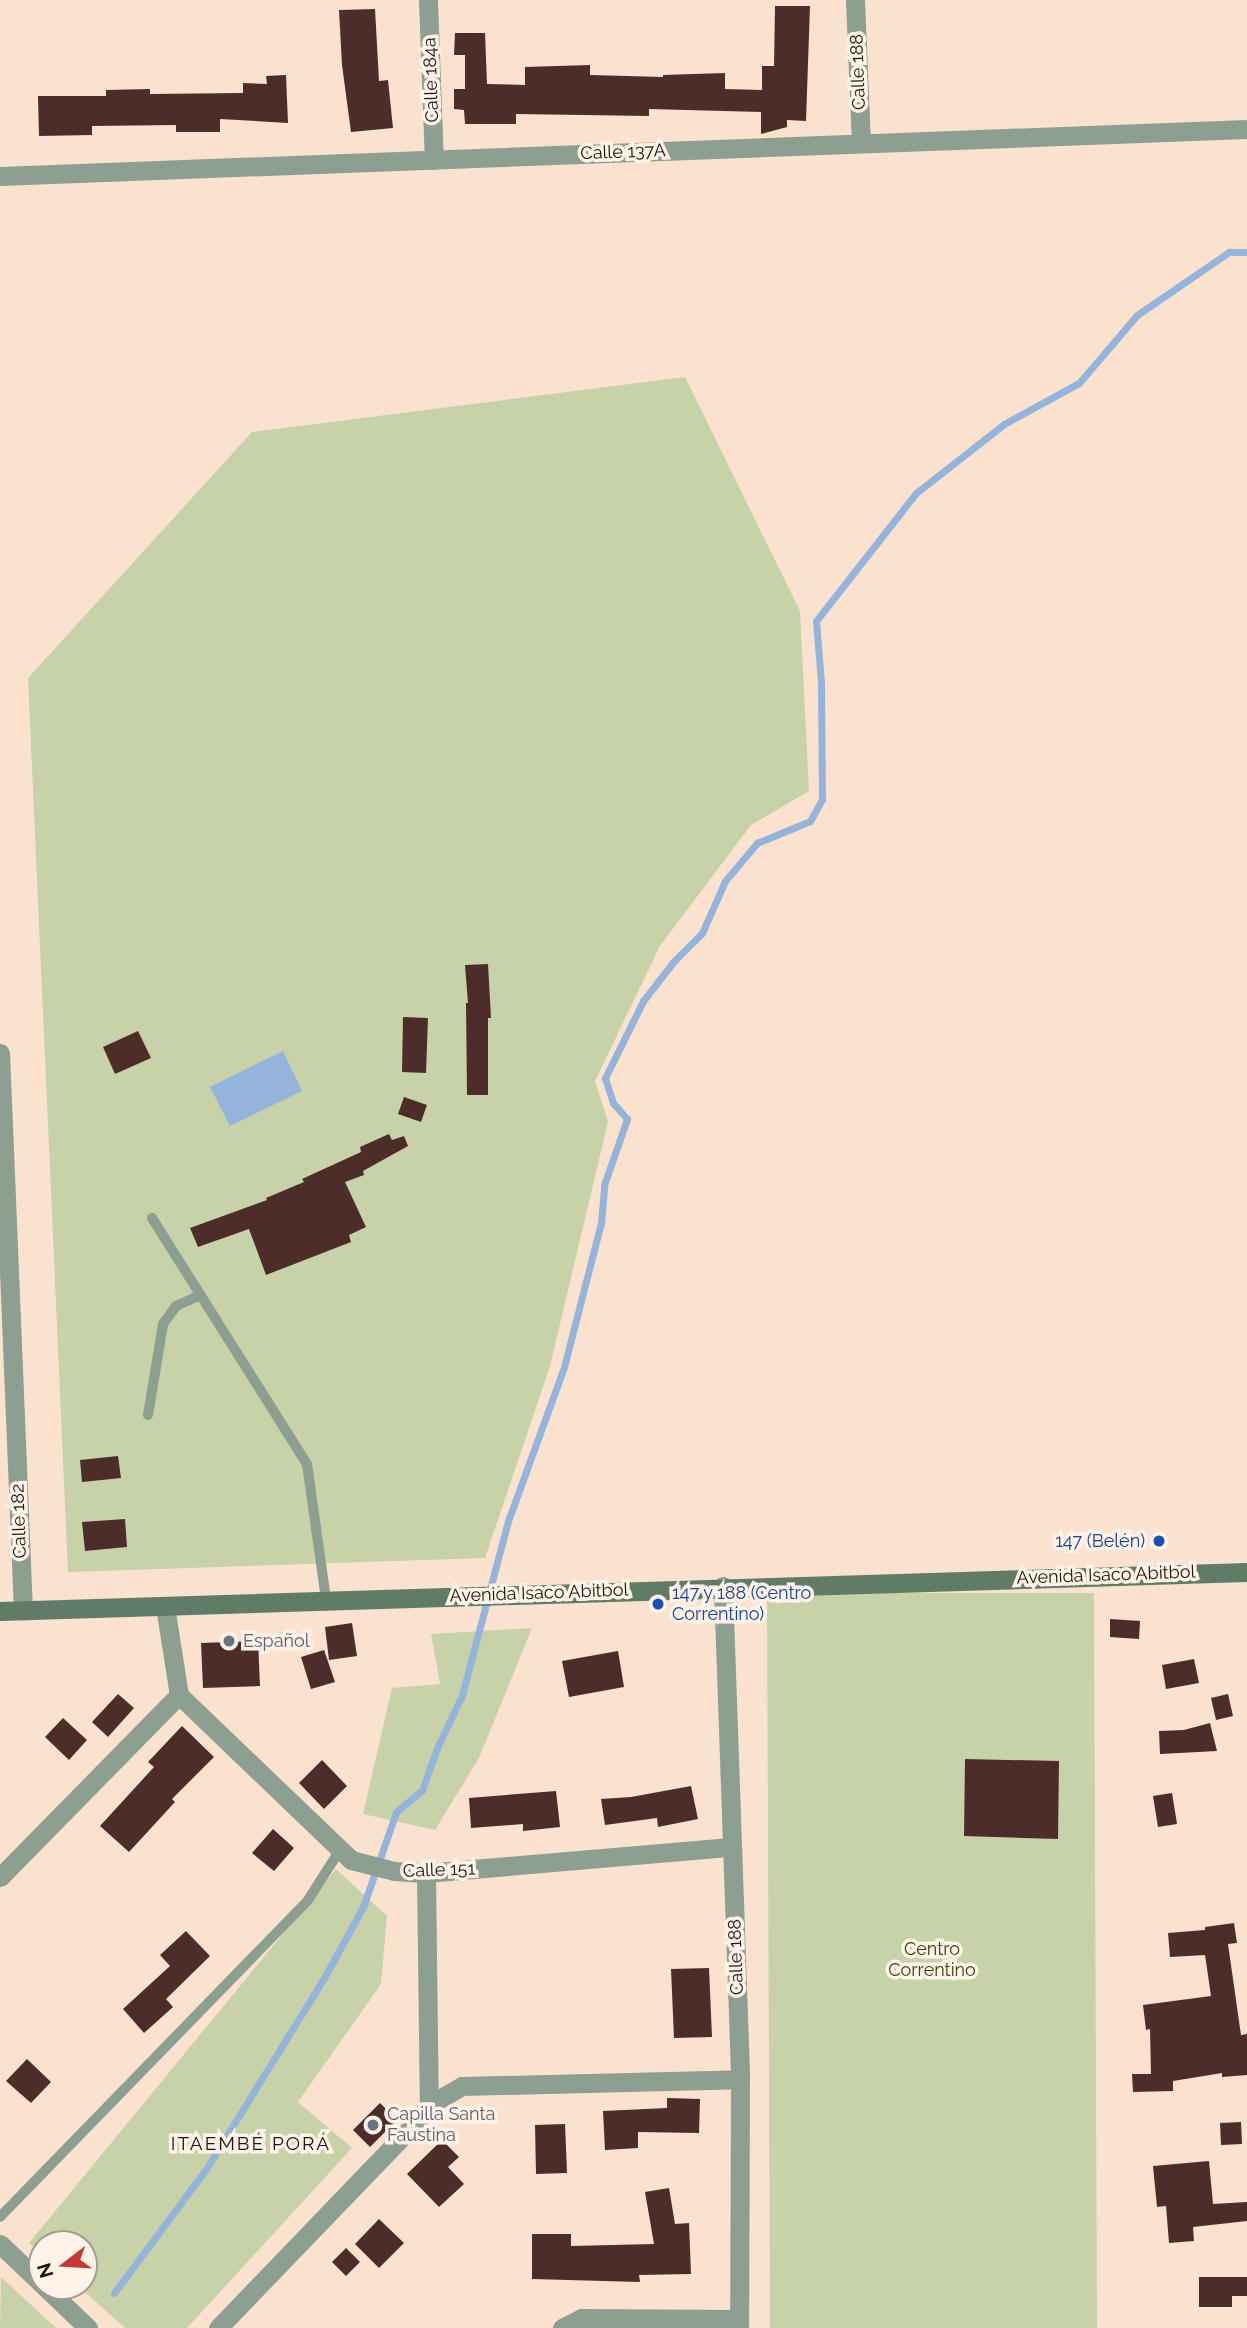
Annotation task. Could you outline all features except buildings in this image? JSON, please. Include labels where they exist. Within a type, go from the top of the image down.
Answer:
[{"type":"main road","name":"Avenida Isaco Abitbol","points":[[0,1611],[723,1586],[1247,1572]]},
{"type":"street","name":"Calle 184a","points":[[428,0],[435,160]]},
{"type":"street","name":"Calle 188","points":[[855,0],[861,144]]},
{"type":"street","name":"Calle 137A","points":[[0,176],[1247,129]]},
{"type":"street","name":"Calle 182","points":[[0,1053],[23,1611]]},
{"type":"street","name":"Calle 188","points":[[723,1586],[740,2079],[739,2323]]},
{"type":"street","points":[[0,1877],[179,1695],[165,1606]]},
{"type":"street","name":"Calle 151","points":[[179,1695],[346,1855],[394,1871],[426,1873],[730,1847]]},
{"type":"street","points":[[426,1873],[429,2105]]},
{"type":"street","points":[[218,2328],[415,2123],[429,2105],[462,2086],[740,2079]]},
{"type":"street","points":[[4,2255],[28,2273]]},
{"type":"street","points":[[59,2300],[88,2328]]},
{"type":"street","points":[[562,2328],[582,2318],[739,2323]]},
{"type":"lane","points":[[152,1218],[307,1464],[326,1600]]},
{"type":"lane","points":[[148,1415],[163,1324],[176,1306],[201,1295]]},
{"type":"lane","points":[[0,2217],[308,1900],[346,1855]]},
{"type":"green space","points":[[685,377],[800,611],[809,791],[751,825],[660,946],[595,1081],[608,1122],[550,1366],[485,1558],[68,1572],[28,678],[252,432]]},
{"type":"green space","name":"Centro Correntino","points":[[767,1593],[1094,1593],[1097,2328],[770,2328]]},
{"type":"green space","points":[[532,1628],[479,1758],[435,1830],[363,1814],[392,1688],[440,1684],[431,1634]]},
{"type":"green space","points":[[336,1869],[387,1916],[381,1984],[298,2102],[352,2148],[187,2328],[125,2328],[94,2300],[98,2300],[98,2230],[40,2230]]},
{"type":"green space","points":[[1,2277],[56,2328],[0,2328]]},
{"type":"water","points":[[283,1051],[302,1091],[230,1126],[210,1087]]},
{"type":"waterway","points":[[114,2293],[206,2169],[324,1978],[363,1907],[396,1812],[422,1790],[437,1748],[462,1695],[508,1521],[564,1367],[601,1223],[604,1185],[627,1119],[613,1103],[605,1078],[643,1001],[674,961],[702,933],[725,881],[757,843],[810,821],[822,799],[821,683],[816,621],[916,493],[1004,424],[1079,383],[1137,315],[1229,252],[1247,252]]},
{"type":"place","name":"147 (Belén)","points":[[1159,1541]]},
{"type":"place","name":"147 y 188 (Centro Correntino)","points":[[658,1604]]},
{"type":"place","name":"Español","points":[[229,1641]]},
{"type":"place","name":"Capilla Santa Faustina","points":[[373,2125]]},
{"type":"district","name":"ITAEMBÉ PORÁ","points":[[251,2144]]}]
